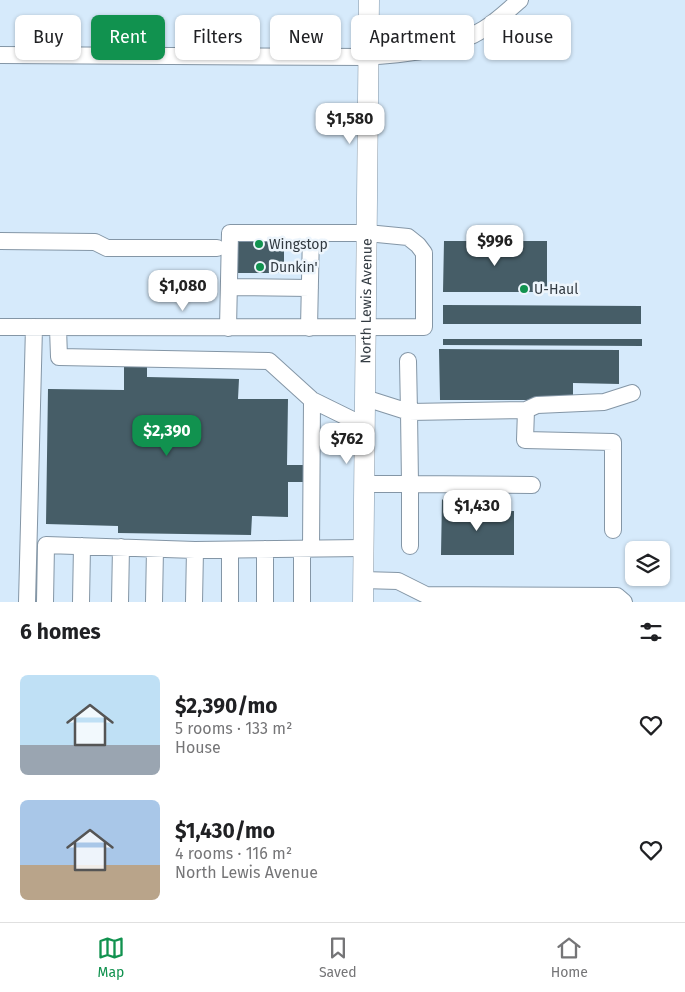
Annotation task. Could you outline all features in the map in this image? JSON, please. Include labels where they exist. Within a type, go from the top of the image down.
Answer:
[{"type":"main road","name":"North Lewis Avenue","points":[[369,0],[369,15]]},
{"type":"main road","name":"North Lewis Avenue","points":[[363,602],[368,60]]},
{"type":"street","points":[[474,33],[485,28],[520,0]]},
{"type":"street","points":[[0,55],[351,57]]},
{"type":"street","points":[[0,327],[58,328],[228,328],[309,328],[366,328],[424,327],[424,253],[408,237],[367,233],[230,233],[228,328]]},
{"type":"street","points":[[309,328],[311,233]]},
{"type":"street","points":[[0,241],[96,242],[107,248],[217,248]]},
{"type":"street","points":[[229,287],[310,288]]},
{"type":"street","points":[[27,602],[34,327]]},
{"type":"street","points":[[58,328],[59,357],[269,361],[312,400],[364,426]]},
{"type":"street","points":[[408,360],[410,546]]},
{"type":"street","points":[[365,398],[409,412],[526,410],[537,405],[604,402],[632,393]]},
{"type":"street","points":[[302,602],[307,549],[312,400]]},
{"type":"street","points":[[526,410],[525,440],[613,442],[614,530]]},
{"type":"street","points":[[364,484],[532,485]]},
{"type":"street","points":[[45,602],[46,545],[195,550],[363,548]]},
{"type":"street","points":[[81,602],[82,546]]},
{"type":"street","points":[[120,602],[121,547]]},
{"type":"street","points":[[154,602],[155,549]]},
{"type":"street","points":[[265,549],[265,602]]},
{"type":"street","points":[[194,602],[195,550]]},
{"type":"street","points":[[230,550],[230,602]]},
{"type":"street","points":[[363,580],[398,581],[410,595],[617,596],[624,602]]},
{"type":"building","points":[[235,237],[284,237],[284,273],[235,273]]},
{"type":"building","points":[[444,241],[547,241],[547,292],[443,292]]},
{"type":"building","points":[[443,305],[641,306],[641,324],[443,324]]},
{"type":"building","points":[[443,339],[642,339],[642,346],[443,345]]},
{"type":"building","points":[[439,349],[619,350],[619,384],[573,383],[573,400],[440,400]]},
{"type":"building","points":[[124,365],[147,365],[147,377],[239,379],[238,399],[288,399],[287,465],[305,465],[305,482],[288,482],[288,517],[252,516],[251,535],[118,533],[118,526],[46,524],[48,389],[124,390]]},
{"type":"building","points":[[442,499],[453,510],[514,511],[514,555],[441,555]]},
{"type":"place","name":"Wingstop","points":[[259,244]]},
{"type":"place","name":"Dunkin'","points":[[260,267]]},
{"type":"place","name":"U-Haul","points":[[524,289]]}]
